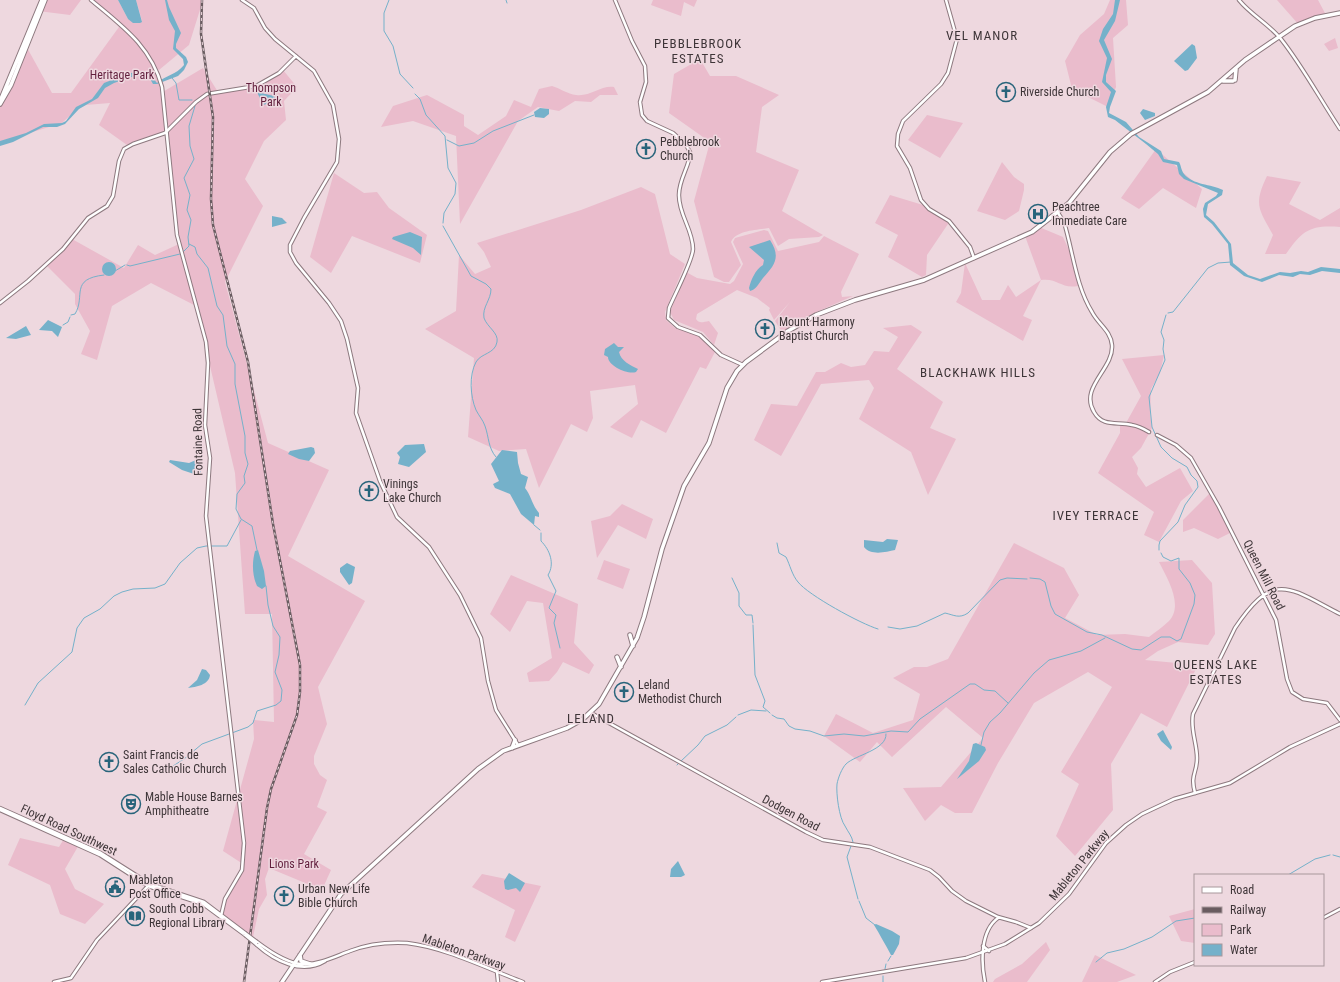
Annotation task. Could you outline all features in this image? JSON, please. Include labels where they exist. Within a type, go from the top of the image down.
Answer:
[{"type":"main road","points":[[0,100],[43,0]]},
{"type":"main road","points":[[0,104],[11,85],[43,0]]},
{"type":"main road","points":[[282,982],[330,908],[349,885],[484,764],[496,755],[518,745],[567,728],[591,713],[599,704],[637,638],[662,548],[684,486],[709,443],[726,388],[743,365],[784,334],[816,315],[855,300],[915,283],[1021,238],[1058,213],[1080,191],[1112,150],[1127,137],[1142,127],[1202,95],[1222,82],[1236,68],[1279,37],[1308,20],[1340,13]]},
{"type":"main road","points":[[1222,82],[1234,80],[1236,68]]},
{"type":"main road","points":[[630,635],[633,646]]},
{"type":"main road","points":[[617,657],[621,667]]},
{"type":"main road","points":[[512,748],[515,740]]},
{"type":"main road","points":[[300,955],[301,961],[310,964]]},
{"type":"street","name":"Fontaine Road","points":[[91,0],[137,40],[151,58],[158,73],[162,87],[177,236],[206,342],[208,363],[205,425],[210,458],[206,516],[243,828],[244,860],[242,870],[225,899],[221,915]]},
{"type":"street","points":[[242,0],[254,8],[265,28],[275,39],[314,71],[331,100],[335,113],[339,143],[335,168],[304,218],[290,246],[290,252],[296,264],[329,303],[341,321],[358,388],[356,413],[383,488],[397,517],[429,547],[460,595],[481,638],[489,686],[496,710],[518,745]]},
{"type":"street","points":[[615,0],[632,41],[645,66],[646,82],[640,102],[642,115],[644,119],[673,133],[686,145],[690,152],[678,195],[683,217],[691,238],[693,251],[669,308],[668,318],[678,327],[700,335],[722,355],[743,365]]},
{"type":"street","points":[[946,0],[956,39],[948,74],[941,84],[903,121],[899,128],[897,144],[898,150],[912,174],[921,200],[929,209],[949,221],[970,247],[974,259]]},
{"type":"street","points":[[1239,0],[1255,16],[1270,26],[1279,37],[1340,128]]},
{"type":"street","points":[[0,302],[28,281],[63,249],[88,218],[107,206],[113,196],[119,161],[124,149],[167,131],[196,102],[207,94],[256,86],[277,74],[296,56]]},
{"type":"street","points":[[1058,213],[1064,222],[1086,300],[1094,315],[1108,332],[1112,344],[1111,354],[1091,393],[1093,412],[1106,423],[1132,425],[1149,432]]},
{"type":"street","name":"Queen Mill Road","points":[[1157,435],[1180,448],[1194,462],[1263,594],[1278,627],[1287,679],[1292,692],[1303,699],[1327,703],[1340,720]]},
{"type":"street","points":[[1195,793],[1192,777],[1197,756],[1192,722],[1193,714],[1235,628],[1263,594],[1278,589],[1294,590],[1340,614]]},
{"type":"street","name":"Dodgen Road","points":[[591,713],[683,765],[823,840],[870,847],[930,870],[960,897],[998,917],[1016,922],[1031,929]]},
{"type":"street","name":"Mableton Parkway","points":[[822,982],[940,963],[982,954],[1013,940],[1031,929],[1062,901],[1098,853],[1122,828],[1155,807],[1230,783],[1290,747],[1340,724]]},
{"type":"street","name":"Floyd Road Southwest","points":[[0,809],[100,855],[148,886],[199,902],[221,915]]},
{"type":"street","name":"Floyd Road Southwest","points":[[0,809],[101,853],[150,884],[200,900],[257,944],[294,964]]},
{"type":"street","points":[[54,982],[71,978],[97,940],[148,886]]},
{"type":"street","points":[[1324,917],[1340,909]]},
{"type":"street","points":[[985,982],[982,954],[983,946],[993,922],[998,917]]},
{"type":"street","name":"Mableton Parkway","points":[[294,964],[310,964],[365,946],[408,943],[434,948],[523,982]]},
{"type":"street","points":[[983,946],[989,951]]},
{"type":"street","name":"Mableton Parkway","points":[[294,964],[304,968],[322,963],[329,959]]},
{"type":"street","points":[[1155,982],[1170,972],[1194,962]]},
{"type":"street","points":[[497,972],[498,982]]},
{"type":"green space","points":[[42,0],[81,0],[70,15],[38,11]]},
{"type":"green space","points":[[90,0],[118,0],[128,19],[142,21],[136,0],[203,0],[189,45],[159,70],[153,67],[157,74],[161,93],[203,68],[218,92],[254,87],[283,70],[297,87],[284,101],[286,120],[264,141],[245,179],[263,206],[225,282],[268,443],[329,470],[288,556],[365,601],[318,687],[327,724],[314,756],[314,764],[320,775],[327,780],[317,807],[327,812],[304,854],[331,870],[322,890],[269,868],[265,879],[267,895],[259,909],[253,937],[222,914],[223,908],[240,874],[243,864],[223,851],[254,739],[253,720],[274,722],[272,614],[245,614],[235,473],[196,306],[151,283],[112,306],[97,360],[81,354],[90,331],[75,304],[75,294],[46,265],[72,239],[124,268],[138,245],[155,255],[179,244],[168,131],[127,145],[99,125],[110,103],[86,105],[76,110],[62,123],[0,142],[0,99],[25,44],[52,93],[71,93],[119,27],[110,16]]},
{"type":"green space","points":[[653,0],[697,0],[694,7],[684,2],[681,16],[651,5]]},
{"type":"green space","points":[[1110,0],[1126,0],[1128,25],[1113,38],[1116,87],[1108,107],[1072,89],[1065,61],[1080,35],[1104,14]]},
{"type":"green space","points":[[1277,0],[1318,0],[1326,15],[1310,18],[1299,25]]},
{"type":"green space","points":[[1335,38],[1338,48],[1329,51],[1324,44]]},
{"type":"green space","points":[[700,59],[710,76],[736,76],[779,95],[762,107],[756,152],[799,170],[782,211],[823,235],[819,237],[789,239],[778,246],[769,228],[747,231],[737,235],[731,242],[741,265],[729,282],[724,282],[714,277],[694,201],[710,142],[669,113],[674,74]]},
{"type":"green space","points":[[552,86],[576,95],[614,87],[618,95],[600,95],[591,102],[575,101],[559,111],[538,107],[518,121],[460,224],[456,136],[413,121],[381,127],[393,106],[427,95],[464,115],[464,126],[478,135],[506,116],[514,100],[531,107],[539,89]]},
{"type":"green space","points":[[927,115],[963,123],[940,158],[908,140]]},
{"type":"green space","points":[[1156,149],[1202,189],[1196,208],[1163,188],[1139,209],[1121,198]]},
{"type":"green space","points":[[1002,162],[1014,177],[1024,184],[1019,211],[1005,220],[977,211]]},
{"type":"green space","points":[[334,173],[364,193],[377,192],[389,208],[427,235],[420,263],[352,236],[331,273],[310,257]]},
{"type":"green space","points":[[1267,176],[1301,182],[1289,204],[1320,220],[1340,208],[1340,227],[1314,228],[1297,239],[1286,254],[1265,254],[1273,235],[1261,213],[1259,201]]},
{"type":"green space","points":[[641,187],[655,194],[670,254],[685,264],[665,312],[666,320],[675,328],[695,334],[716,350],[706,369],[700,367],[666,433],[641,420],[632,438],[610,427],[638,404],[635,385],[590,391],[593,418],[587,432],[571,424],[539,488],[526,449],[499,451],[468,437],[474,358],[425,329],[456,311],[459,255],[475,274],[491,267],[484,252],[477,243],[581,210]]},
{"type":"green space","points":[[890,195],[923,205],[950,221],[927,255],[926,275],[922,277],[888,257],[898,235],[875,223]]},
{"type":"green space","points":[[1039,227],[1063,237],[1069,250],[1078,286],[1072,287],[1052,281],[1041,280],[1025,236]]},
{"type":"green space","points":[[764,230],[768,231],[778,251],[819,242],[824,236],[859,254],[841,292],[842,297],[853,296],[812,314],[782,332],[775,321],[790,302],[774,320],[769,310],[770,308],[757,298],[737,290],[697,314],[696,319],[698,322],[709,321],[718,333],[714,345],[703,332],[674,320],[670,312],[686,272],[697,278],[730,284],[734,281],[743,264],[733,242],[735,238]]},
{"type":"green space","points":[[965,263],[982,300],[1000,300],[1008,285],[1016,297],[1041,280],[1023,316],[1032,320],[1023,341],[956,302],[961,293]]},
{"type":"green space","points":[[911,325],[922,332],[897,369],[943,402],[930,428],[956,439],[928,495],[911,452],[859,419],[874,388],[869,380],[821,384],[781,456],[754,440],[771,404],[797,406],[816,372],[825,372],[841,363],[851,367],[865,365],[874,351],[889,352],[898,337],[883,328]]},
{"type":"green space","points":[[1164,355],[1160,373],[1151,389],[1150,413],[1152,428],[1141,448],[1132,457],[1138,468],[1137,474],[1146,487],[1180,468],[1193,491],[1181,501],[1159,542],[1144,535],[1154,512],[1098,473],[1120,433],[1120,425],[1128,425],[1126,423],[1141,396],[1122,359]]},
{"type":"green space","points":[[1212,491],[1230,533],[1218,539],[1194,528],[1183,532],[1183,520]]},
{"type":"green space","points":[[622,504],[653,519],[646,539],[618,525],[597,558],[591,521],[610,516]]},
{"type":"green space","points":[[1014,543],[1064,568],[1079,595],[1065,618],[1097,635],[1125,634],[1149,637],[1169,621],[1173,615],[1175,600],[1170,583],[1159,562],[1192,560],[1212,583],[1215,634],[1208,645],[1178,642],[1158,651],[1145,660],[1198,665],[1167,727],[1141,713],[1111,764],[1113,810],[1075,856],[1056,836],[1079,784],[1061,772],[1112,687],[1088,672],[1034,703],[998,763],[972,813],[955,813],[941,805],[925,821],[903,788],[941,787],[983,738],[946,707],[892,757],[877,742],[860,762],[824,736],[836,714],[873,733],[913,720],[920,694],[893,678],[914,667],[927,667],[948,659]]},
{"type":"green space","points":[[604,560],[630,569],[623,589],[597,579]]},
{"type":"green space","points":[[511,575],[578,604],[574,643],[594,665],[589,674],[563,662],[549,681],[529,682],[527,673],[552,658],[543,603],[527,601],[510,632],[490,614]]},
{"type":"green space","points":[[65,837],[80,843],[65,869],[75,889],[104,904],[85,924],[60,914],[50,885],[8,865],[20,838],[59,847]]},
{"type":"green space","points":[[482,874],[541,886],[515,942],[505,937],[515,910],[472,887]]},
{"type":"green space","points":[[1194,909],[1194,943],[1181,941],[1169,916]]},
{"type":"green space","points":[[1046,942],[1050,950],[1027,982],[993,982],[995,979],[1022,964]]},
{"type":"green space","points":[[1095,955],[1136,975],[1117,982],[1082,982]]},
{"type":"water","points":[[118,0],[136,0],[142,22],[133,23],[128,19]]},
{"type":"water","points":[[165,0],[167,0],[181,33],[176,44],[176,48],[186,57],[188,62],[184,70],[178,76],[157,84],[153,84],[149,77],[143,73],[114,83],[105,88],[98,98],[79,109],[65,124],[57,127],[43,127],[13,142],[0,146],[0,141],[26,133],[44,124],[62,123],[66,121],[76,107],[92,99],[104,83],[130,73],[143,72],[151,76],[157,83],[181,68],[184,65],[183,59],[173,49],[175,31],[169,20]]},
{"type":"water","points":[[1115,0],[1120,0],[1115,21],[1104,40],[1112,59],[1106,75],[1106,82],[1116,91],[1109,113],[1126,122],[1139,137],[1161,151],[1164,159],[1179,162],[1184,174],[1188,178],[1223,190],[1222,195],[1208,204],[1206,215],[1214,222],[1231,244],[1233,263],[1248,275],[1260,279],[1280,272],[1308,272],[1321,267],[1340,269],[1340,273],[1322,271],[1310,275],[1300,274],[1293,277],[1279,275],[1262,282],[1244,276],[1230,265],[1228,244],[1212,224],[1204,217],[1203,209],[1205,203],[1218,193],[1184,179],[1179,174],[1177,165],[1163,162],[1158,154],[1146,144],[1115,120],[1108,117],[1106,107],[1111,92],[1102,82],[1107,58],[1099,41],[1103,29],[1113,14]]},
{"type":"water","points":[[1192,44],[1195,46],[1197,58],[1188,70],[1185,71],[1174,61]]},
{"type":"water","points":[[257,92],[274,96],[277,101],[263,105]]},
{"type":"water","points":[[540,108],[549,109],[549,114],[544,118],[535,117],[534,112]]},
{"type":"water","points":[[1143,109],[1155,113],[1155,116],[1145,120],[1140,113]]},
{"type":"water","points":[[272,216],[282,218],[287,223],[272,227]]},
{"type":"water","points":[[410,232],[422,237],[421,255],[413,248],[392,239],[393,237]]},
{"type":"water","points":[[770,240],[775,251],[775,260],[771,269],[757,286],[750,291],[749,288],[752,279],[763,265],[764,260],[749,247]]},
{"type":"water","points":[[106,262],[112,262],[116,266],[116,272],[112,276],[106,276],[102,272],[102,266]]},
{"type":"water","points":[[48,320],[62,327],[58,337],[52,331],[39,330]]},
{"type":"water","points":[[26,326],[31,335],[16,339],[6,338]]},
{"type":"water","points":[[614,343],[618,347],[624,347],[619,352],[620,355],[626,362],[638,369],[636,372],[632,373],[619,369],[611,364],[608,357],[604,355],[605,349]]},
{"type":"water","points":[[424,444],[426,452],[409,467],[398,464],[400,457],[397,453],[405,445]]},
{"type":"water","points":[[311,447],[314,448],[315,453],[309,461],[299,459],[288,454],[290,451]]},
{"type":"water","points":[[502,450],[517,452],[521,474],[528,477],[525,488],[539,513],[539,517],[535,516],[534,525],[521,514],[510,494],[495,488],[493,484],[499,481],[491,464]]},
{"type":"water","points":[[203,457],[200,476],[182,470],[169,462],[170,460],[189,463]]},
{"type":"water","points":[[887,539],[898,540],[895,550],[871,552],[864,547],[864,540],[883,542]]},
{"type":"water","points":[[258,550],[264,571],[266,586],[262,589],[257,586],[253,573],[254,555],[255,551]]},
{"type":"water","points":[[347,563],[355,567],[352,583],[349,585],[340,572],[340,568]]},
{"type":"water","points":[[202,669],[206,670],[210,675],[207,681],[202,685],[188,688],[197,680]]},
{"type":"water","points":[[1163,730],[1172,747],[1171,750],[1161,741],[1157,734]]},
{"type":"water","points":[[976,743],[985,747],[986,750],[979,761],[957,779],[969,761],[973,744]]},
{"type":"water","points":[[678,861],[685,875],[681,877],[670,877],[671,869]]},
{"type":"water","points":[[509,873],[525,883],[520,892],[516,888],[508,890],[505,889],[504,881]]},
{"type":"water","points":[[876,924],[900,936],[899,944],[893,955],[891,955],[874,925]]},
{"type":"waterway","points":[[389,0],[384,13],[384,31],[393,46],[400,74],[413,88]]},
{"type":"waterway","points":[[172,78],[176,83],[179,100],[192,100]]},
{"type":"waterway","points":[[415,94],[420,99],[426,115],[445,136],[448,168],[456,183],[455,194],[444,213],[443,223]]},
{"type":"waterway","points":[[183,252],[189,246],[188,237],[191,220],[187,210],[190,195],[184,178],[194,159],[190,146],[189,126],[195,106]]},
{"type":"waterway","points":[[447,140],[459,146],[474,143],[493,131],[534,115]]},
{"type":"waterway","points":[[443,226],[471,276],[486,284],[491,289],[490,297],[484,310],[484,318],[495,333],[497,342],[494,349],[478,359],[476,362],[472,373],[471,386],[476,410],[484,424],[490,446],[496,457]]},
{"type":"waterway","points":[[189,244],[195,247],[197,254],[208,268],[217,306],[223,315],[227,346],[235,364],[235,384],[245,436],[245,453],[248,464],[244,476],[245,483],[237,494],[236,509],[241,519],[252,526],[257,550]]},
{"type":"waterway","points":[[127,265],[130,266],[180,254]]},
{"type":"waterway","points":[[1168,313],[1173,312],[1208,268],[1218,263],[1231,262]]},
{"type":"waterway","points":[[115,271],[125,265]]},
{"type":"waterway","points":[[71,315],[75,314],[78,307],[82,284],[86,280],[93,277],[104,275]]},
{"type":"waterway","points":[[1159,550],[1160,541],[1178,522],[1185,505],[1198,487],[1197,481],[1191,475],[1187,467],[1172,458],[1161,447],[1152,427],[1149,397],[1165,360],[1163,349],[1164,340],[1161,332],[1166,315]]},
{"type":"waterway","points":[[63,325],[68,322],[70,317]]},
{"type":"waterway","points":[[25,705],[38,683],[72,652],[77,628],[84,618],[100,609],[114,596],[122,592],[133,589],[155,588],[165,584],[180,563],[197,548],[206,546],[227,546],[241,520]]},
{"type":"waterway","points":[[534,525],[540,530]]},
{"type":"waterway","points":[[541,533],[541,541],[549,553],[551,562],[548,575],[556,591],[549,608],[556,615],[554,623],[560,648]]},
{"type":"waterway","points":[[777,543],[779,553],[786,557],[794,576],[804,588],[835,608],[878,629]]},
{"type":"waterway","points":[[1030,578],[1040,579],[1045,582],[1051,606],[1055,614],[1087,632],[1102,635],[1132,649],[1141,650],[1161,637],[1170,637],[1177,641],[1181,639],[1194,604],[1195,595],[1190,583],[1179,569],[1179,558],[1171,561],[1163,557],[1161,553]]},
{"type":"waterway","points":[[732,578],[739,593],[739,606],[746,615],[752,615],[753,623]]},
{"type":"waterway","points":[[888,627],[900,629],[917,626],[945,613],[956,616],[965,615],[1000,580],[1007,578],[1027,579]]},
{"type":"waterway","points":[[173,766],[202,744],[248,727],[253,723],[257,711],[276,705],[281,701],[282,690],[275,672],[279,655],[280,637],[273,626],[268,605],[266,586]]},
{"type":"waterway","points":[[753,625],[755,675],[765,701],[763,707],[770,713]]},
{"type":"waterway","points":[[981,745],[984,732],[990,722],[1000,713],[1034,673],[1049,660],[1081,651],[1105,638]]},
{"type":"waterway","points":[[772,715],[777,718],[784,719],[789,726],[795,729],[810,731],[824,736],[844,734],[864,736],[891,731],[908,732],[920,719],[970,684],[975,684],[984,690],[995,691],[1008,703]]},
{"type":"waterway","points":[[738,715],[751,710],[766,711]]},
{"type":"waterway","points":[[680,762],[705,736],[727,725],[736,717]]},
{"type":"waterway","points":[[853,842],[843,822],[838,805],[838,779],[846,764],[876,748],[885,740],[886,734]]},
{"type":"waterway","points":[[851,846],[847,857],[858,899]]},
{"type":"waterway","points":[[1290,874],[1315,859],[1330,855]]},
{"type":"waterway","points":[[1333,855],[1340,857]]},
{"type":"waterway","points":[[859,901],[866,918],[875,925]]},
{"type":"waterway","points":[[1096,962],[1107,953],[1124,949],[1152,937],[1176,921],[1194,918]]},
{"type":"waterway","points":[[888,961],[891,956]]},
{"type":"waterway","points":[[885,969],[886,964]]},
{"type":"waterway","points":[[883,976],[883,982]]},
{"type":"railway","points":[[202,0],[201,34],[213,117],[211,199],[213,225],[248,362],[273,524],[300,665],[300,692],[297,715],[271,789],[267,808],[244,982]]},
{"type":"place","name":"Riverside Church","points":[[1006,92]]},
{"type":"place","name":"Pebblebrook Church","points":[[646,149]]},
{"type":"place","name":"Peachtree Immediate Care","points":[[1038,214]]},
{"type":"place","name":"Mount Harmony Baptist Church","points":[[765,329]]},
{"type":"place","name":"Vinings Lake Church","points":[[369,491]]},
{"type":"place","name":"Leland Methodist Church","points":[[624,692]]},
{"type":"place","name":"Saint Francis de Sales Catholic Church","points":[[109,762]]},
{"type":"place","name":"Mable House Barnes Amphitheatre","points":[[131,804]]},
{"type":"place","name":"Mableton Post Office","points":[[115,887]]},
{"type":"place","name":"Urban New Life Bible Church","points":[[284,896]]},
{"type":"place","name":"South Cobb Regional Library","points":[[135,916]]},
{"type":"district","name":"VEL MANOR","points":[[982,35]]},
{"type":"district","name":"PEBBLEBROOK ESTATES","points":[[698,50]]},
{"type":"district","name":"BLACKHAWK HILLS","points":[[978,372]]},
{"type":"district","name":"IVEY TERRACE","points":[[1096,515]]},
{"type":"district","name":"QUEENS LAKE ESTATES","points":[[1216,672]]},
{"type":"district","name":"LELAND","points":[[591,718]]},
{"type":"park label","name":"Heritage Park","points":[[122,75]]},
{"type":"park label","name":"Thompson Park","points":[[271,95]]},
{"type":"park label","name":"Lions Park","points":[[294,864]]}]
